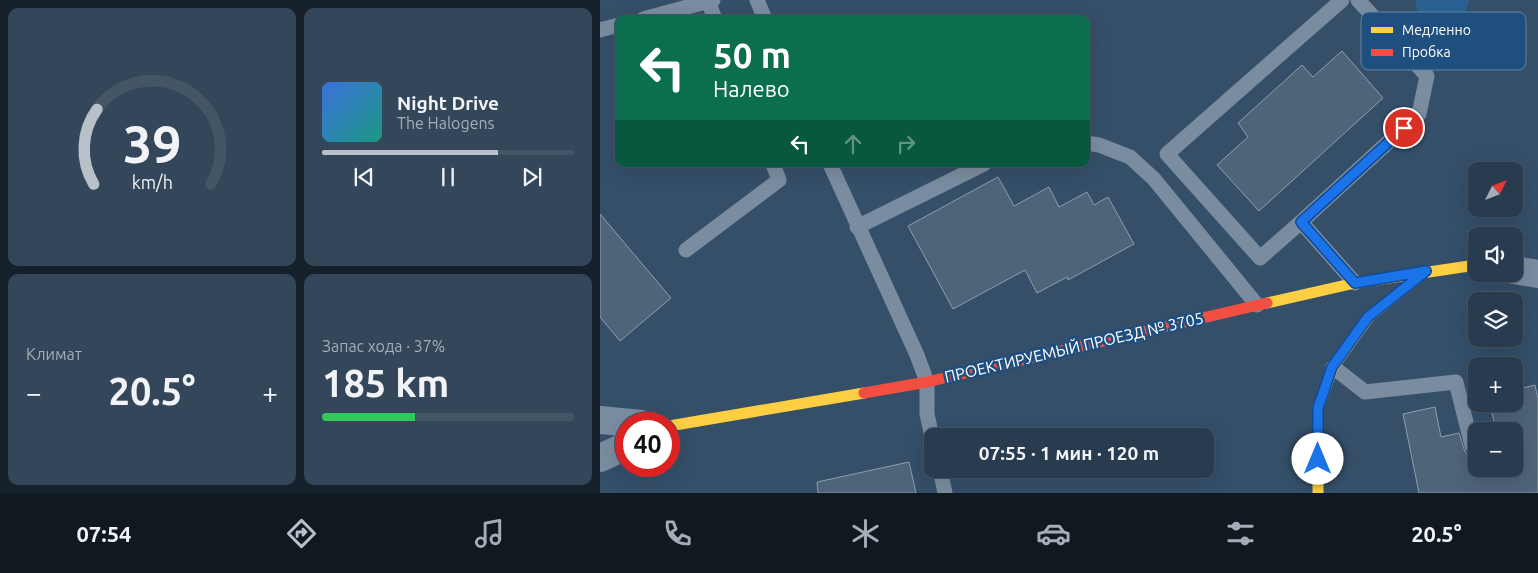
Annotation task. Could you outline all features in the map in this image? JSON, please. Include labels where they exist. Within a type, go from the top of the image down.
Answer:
[{"type":"street","name":"ПРОЕКТИРУЕМЫЙ ПРОЕЗД № 3705","points":[[680,424],[926,382],[1355,283],[1468,266]]},
{"type":"street","points":[[1318,493],[1318,408],[1332,367],[1368,317],[1426,271]]},
{"type":"street","points":[[1523,272],[1538,274]]},
{"type":"street","points":[[600,420],[615,421]]},
{"type":"street","points":[[600,458],[615,451]]},
{"type":"lane","points":[[757,0],[763,15]]},
{"type":"lane","points":[[1342,0],[1167,154],[1260,258],[1419,114],[1427,76],[1422,70]]},
{"type":"lane","points":[[1358,0],[1369,12]]},
{"type":"lane","points":[[658,15],[710,1],[714,15]]},
{"type":"lane","points":[[600,30],[615,26]]},
{"type":"lane","points":[[1090,144],[1130,157],[1154,179],[1257,305]]},
{"type":"lane","points":[[686,250],[779,180],[774,167]]},
{"type":"lane","points":[[831,167],[917,355],[926,382],[927,414],[930,428]]},
{"type":"lane","points":[[857,227],[978,167]]},
{"type":"lane","points":[[1301,222],[1355,283]]},
{"type":"lane","points":[[1332,367],[1365,392],[1456,382],[1468,430]]},
{"type":"lane","points":[[942,478],[945,493]]},
{"type":"shaded area","points":[[1415,0],[1469,0],[1464,12],[1418,11]]},
{"type":"building","points":[[1342,51],[1383,98],[1259,211],[1217,165],[1248,137],[1238,123],[1302,65],[1313,77]]},
{"type":"building","points":[[998,177],[1014,206],[1049,187],[1059,207],[1087,192],[1094,205],[1108,197],[1134,244],[1068,280],[1067,277],[1037,293],[1025,270],[953,309],[908,226]]},
{"type":"building","points":[[600,214],[671,298],[620,341],[600,317]]},
{"type":"building","points":[[1535,385],[1538,399],[1538,493],[1419,493],[1403,414],[1435,407],[1441,437],[1459,433],[1465,452],[1468,454],[1468,477],[1523,477],[1523,422],[1494,422],[1492,412],[1523,412],[1523,388]]},
{"type":"building","points":[[909,462],[916,493],[818,493],[817,482]]},
{"type":"traffic: slow","points":[[1267,303],[1355,283],[1468,266]]},
{"type":"traffic: slow","points":[[1318,493],[1318,408],[1333,367],[1369,317],[1425,272]]},
{"type":"traffic: slow","points":[[680,424],[864,393]]},
{"type":"traffic: jam","points":[[864,393],[927,382],[1267,303]]},
{"type":"route","points":[[1318,459],[1318,408],[1332,367],[1368,317],[1426,271],[1355,283],[1301,222],[1404,128]]}]
